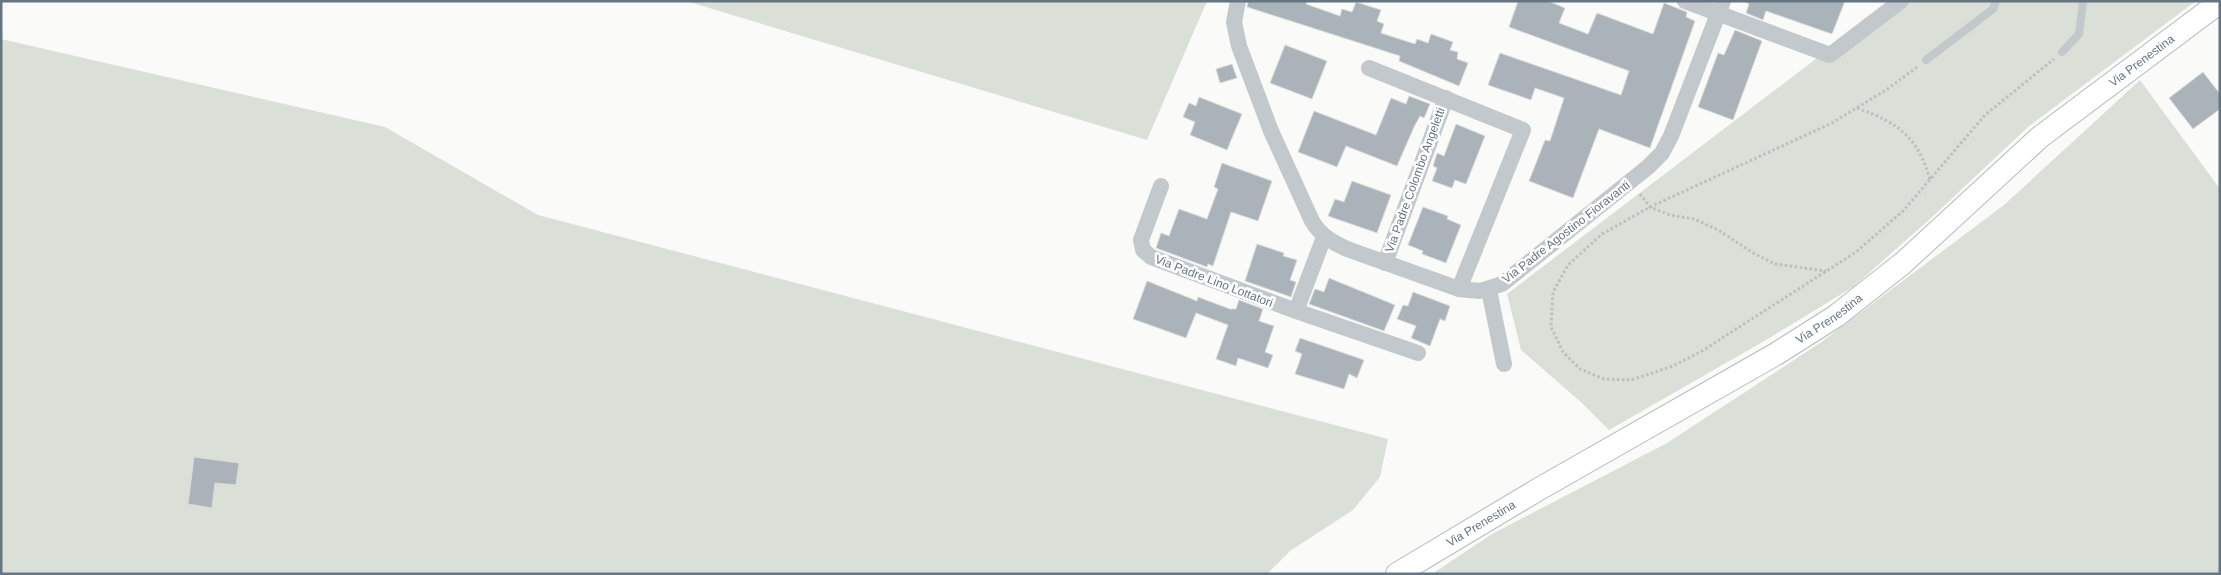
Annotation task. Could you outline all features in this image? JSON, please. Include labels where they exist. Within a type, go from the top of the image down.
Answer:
[{"type":"main road","name":"Via Prenestina","points":[[1397,574],[1508,506],[1776,354],[1836,316],[1898,267],[2005,167],[2058,123],[2220,2]]},
{"type":"street","name":"Via Padre Agostino Fioravanti","points":[[1238,1],[1234,22],[1239,46],[1271,131],[1312,221],[1324,237],[1348,249],[1459,289],[1489,290],[1502,284],[1615,194],[1662,153],[1672,136],[1720,8]]},
{"type":"street","points":[[1685,1],[1720,8],[1830,55],[1901,1]]},
{"type":"street","name":"Via Padre Colombo Angeletti","points":[[1369,68],[1523,130],[1459,289]]},
{"type":"street","name":"Via Padre Colombo Angeletti","points":[[1385,263],[1446,98]]},
{"type":"street","name":"Via Padre Lino Lottatori","points":[[1161,186],[1141,240],[1146,254],[1156,260],[1418,354]]},
{"type":"street","points":[[1296,311],[1324,237]]},
{"type":"street","points":[[1489,290],[1504,364]]},
{"type":"lane","points":[[1926,60],[1993,10],[1996,1]]},
{"type":"lane","points":[[2062,52],[2078,34],[2083,1]]},
{"type":"path","points":[[1926,60],[1886,90],[1832,123],[1650,206],[1602,234],[1568,264],[1553,292],[1551,327],[1563,352],[1580,369],[1604,379],[1631,380],[1674,366],[1702,351],[1856,252],[1903,210],[1985,115],[2062,52]]},
{"type":"path","points":[[1858,108],[1895,126],[1913,140],[1924,160],[1930,181]]},
{"type":"path","points":[[1650,206],[1670,214],[1694,219],[1718,230],[1753,253],[1775,264],[1826,272]]},
{"type":"shaded area","points":[[686,1],[1207,1],[1147,140]]},
{"type":"shaded area","points":[[1892,1],[2196,1],[2028,127],[1930,219],[1853,287],[1766,340],[1609,430],[1582,403],[1521,350],[1507,294]]},
{"type":"shaded area","points":[[1,39],[385,127],[538,215],[1388,439],[1380,477],[1353,510],[1290,551],[1267,574],[1,574]]},
{"type":"shaded area","points":[[2140,80],[2220,189],[2220,574],[1432,574],[1492,534],[1667,443],[1820,343],[2004,205]]},
{"type":"building","points":[[1248,1],[1308,1],[1306,4],[1340,16],[1342,9],[1352,12],[1356,2],[1381,10],[1377,21],[1384,24],[1381,33],[1415,44],[1417,39],[1428,43],[1431,34],[1453,42],[1450,50],[1458,52],[1457,59],[1468,63],[1459,86],[1399,61],[1400,56],[1247,7]]},
{"type":"building","points":[[1518,1],[1548,1],[1565,8],[1559,23],[1588,34],[1597,13],[1653,34],[1664,3],[1687,12],[1686,17],[1695,21],[1650,148],[1599,129],[1573,198],[1529,181],[1545,140],[1550,141],[1564,98],[1535,88],[1531,100],[1488,85],[1500,53],[1621,95],[1629,71],[1509,27]]},
{"type":"building","points":[[1744,1],[1845,1],[1832,34],[1766,11],[1763,20],[1746,13],[1749,4]]},
{"type":"building","points":[[1735,30],[1762,41],[1733,120],[1698,107],[1718,53],[1724,55]]},
{"type":"building","points":[[1285,45],[1327,61],[1312,99],[1270,83]]},
{"type":"building","points":[[1232,64],[1237,78],[1220,83],[1216,69]]},
{"type":"building","points":[[2203,72],[2220,94],[2220,109],[2193,129],[2169,98]]},
{"type":"building","points":[[1409,96],[1430,104],[1424,118],[1420,116],[1414,127],[1397,166],[1346,146],[1337,167],[1298,152],[1314,111],[1376,135],[1391,98],[1406,104]]},
{"type":"building","points":[[1199,97],[1242,114],[1227,150],[1190,135],[1195,122],[1183,117],[1189,103],[1196,106]]},
{"type":"building","points":[[1456,124],[1485,136],[1466,184],[1455,180],[1452,188],[1432,181],[1437,168],[1433,166],[1437,153],[1444,156]]},
{"type":"building","points":[[1222,163],[1272,181],[1258,221],[1231,212],[1213,266],[1208,264],[1207,267],[1156,248],[1161,233],[1169,236],[1179,209],[1207,219],[1218,189],[1214,187]]},
{"type":"building","points":[[1352,181],[1391,195],[1377,233],[1328,216],[1335,199],[1344,202]]},
{"type":"building","points":[[1423,207],[1448,216],[1447,219],[1461,225],[1446,263],[1422,254],[1423,251],[1408,245]]},
{"type":"building","points":[[1257,244],[1284,253],[1283,256],[1297,260],[1290,280],[1296,282],[1291,297],[1245,281]]},
{"type":"building","points":[[1329,278],[1395,305],[1384,331],[1309,304],[1315,289],[1324,292]]},
{"type":"building","points":[[1147,281],[1197,301],[1198,297],[1230,309],[1236,309],[1239,300],[1263,309],[1259,321],[1274,326],[1265,352],[1273,355],[1268,368],[1238,358],[1236,366],[1216,359],[1228,325],[1196,313],[1186,338],[1133,319]]},
{"type":"building","points":[[1413,292],[1450,306],[1445,321],[1440,319],[1430,346],[1411,338],[1416,326],[1397,319],[1403,305],[1408,306]]},
{"type":"building","points":[[1300,338],[1364,360],[1357,378],[1349,374],[1344,389],[1295,374],[1302,354],[1295,351]]},
{"type":"building","points":[[194,457],[239,463],[236,485],[215,483],[212,508],[188,504]]}]
